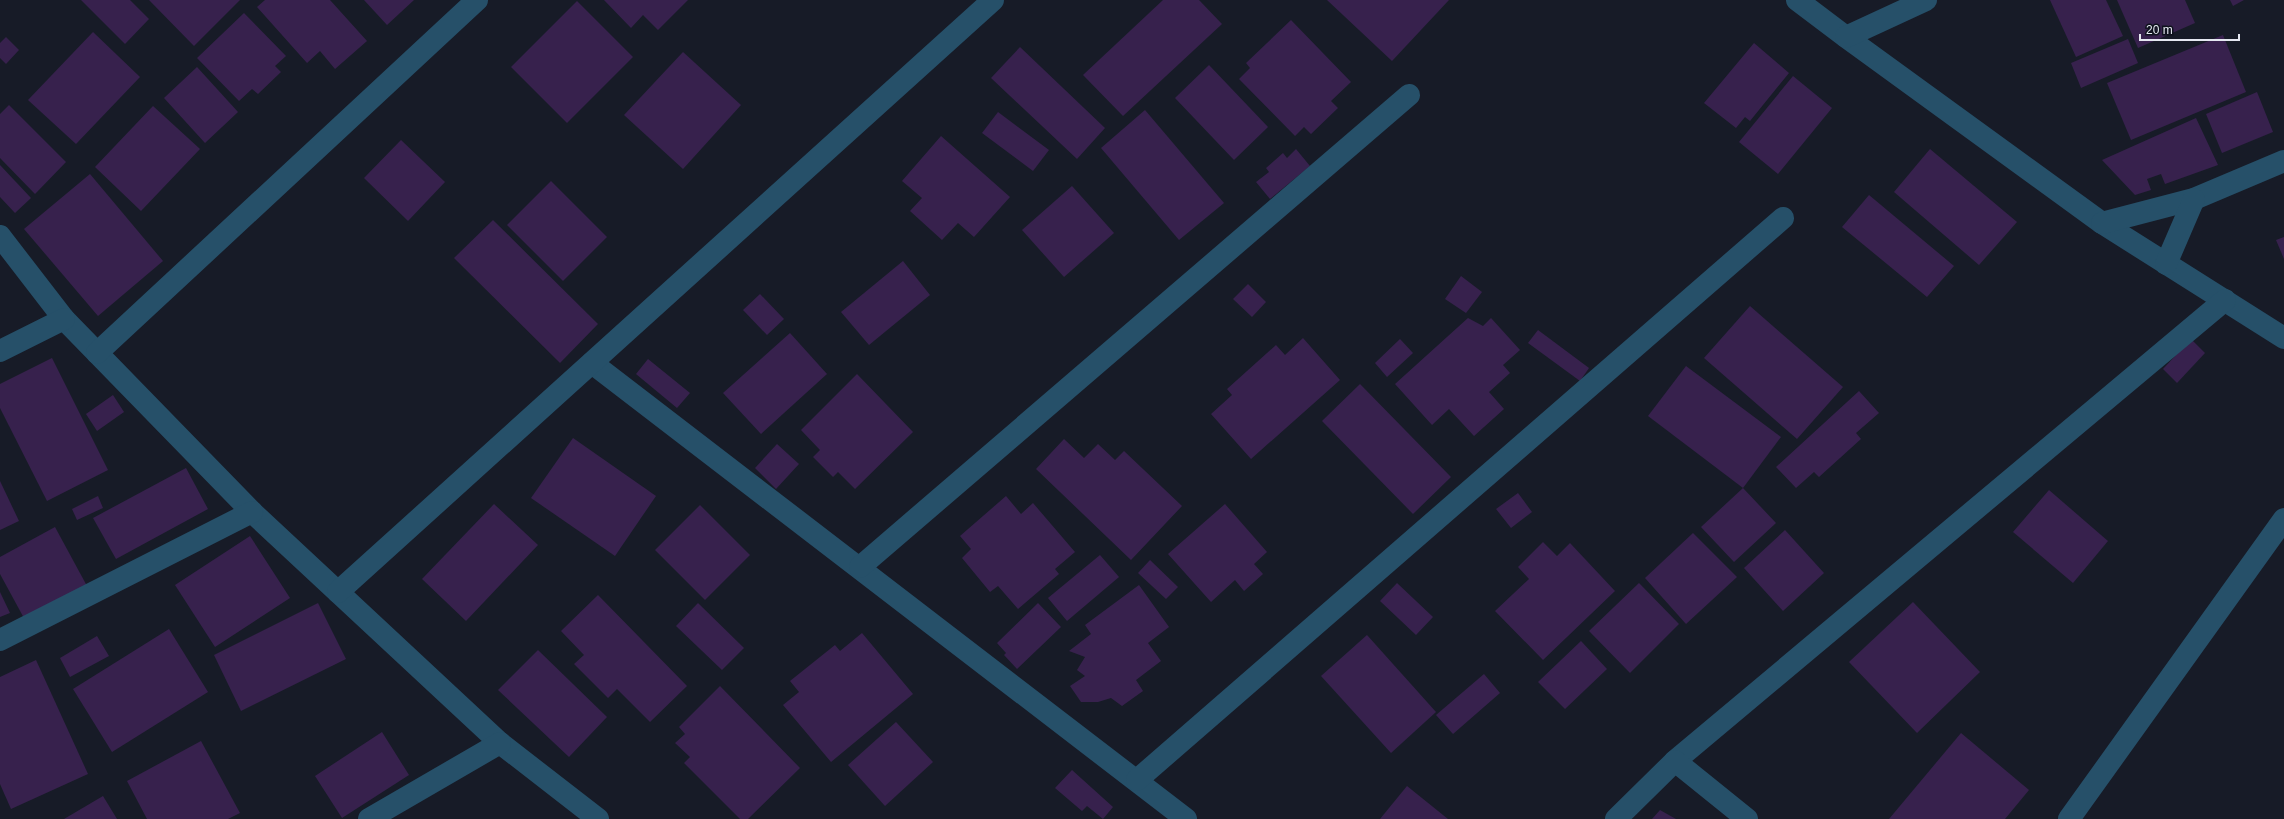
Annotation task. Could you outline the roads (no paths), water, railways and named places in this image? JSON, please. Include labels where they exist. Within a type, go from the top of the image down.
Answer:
[{"type":"street","points":[[97,352],[478,0]]},
{"type":"street","points":[[338,592],[992,0]]},
{"type":"street","points":[[1797,0],[1846,38],[2102,223],[2284,338]]},
{"type":"street","points":[[1846,38],[1926,0]]},
{"type":"street","points":[[860,567],[1409,95]]},
{"type":"street","points":[[2102,223],[2194,199],[2284,161]]},
{"type":"street","points":[[2166,264],[2194,199]]},
{"type":"street","points":[[1137,780],[1783,218]]},
{"type":"street","points":[[0,236],[64,319],[252,512],[500,743],[598,819]]},
{"type":"street","points":[[1616,819],[1675,761],[2225,300]]},
{"type":"street","points":[[0,351],[64,319]]},
{"type":"street","points":[[592,363],[860,567],[1186,819]]},
{"type":"street","points":[[0,640],[252,512]]},
{"type":"street","points":[[2069,819],[2284,519]]},
{"type":"street","points":[[369,819],[500,743]]},
{"type":"street","points":[[1675,761],[1747,819]]}]
